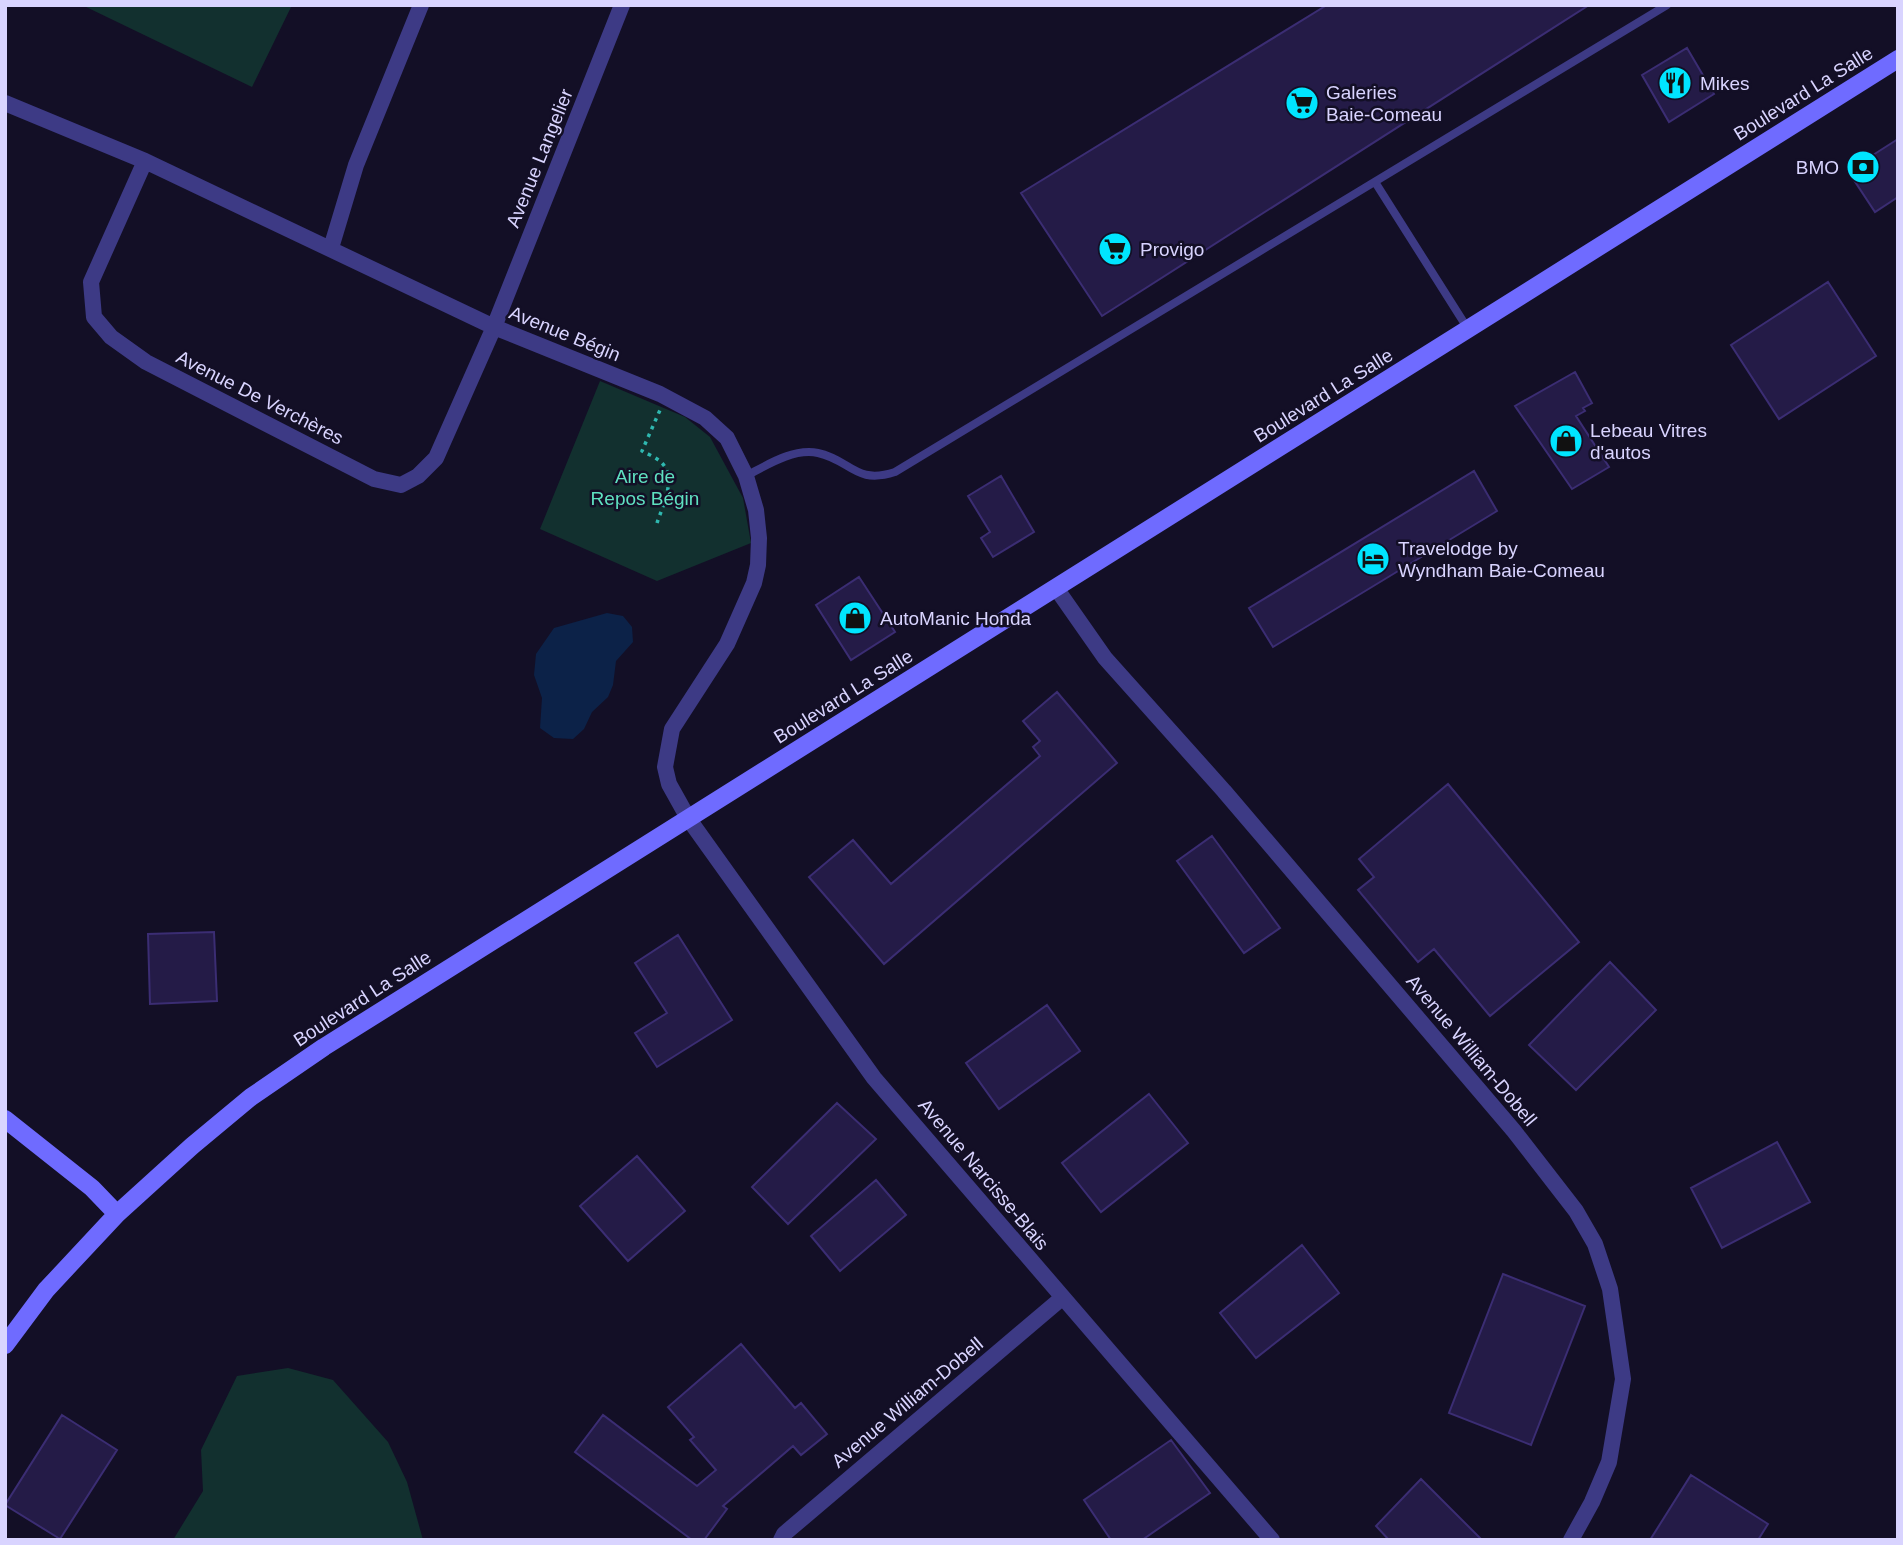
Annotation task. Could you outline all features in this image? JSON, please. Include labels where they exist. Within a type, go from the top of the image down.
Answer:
[{"type":"street","points":[[331,248],[356,165],[421,5]]},
{"type":"street","name":"Avenue Langelier","points":[[494,327],[622,5]]},
{"type":"street","name":"Boulevard La Salle","points":[[5,1345],[46,1290],[117,1214],[251,1097],[324,1046],[1898,59]]},
{"type":"street","name":"Avenue Bégin","points":[[5,103],[145,161],[494,327],[665,397],[705,418],[727,438],[746,476],[757,510],[759,538],[754,583],[727,644],[672,729],[665,767],[669,784],[688,818]]},
{"type":"street","name":"Avenue De Verchères","points":[[145,161],[91,282],[94,317],[111,337],[146,362],[374,479],[401,485],[418,475],[436,458],[494,327]]},
{"type":"street","name":"Avenue William-Dobell","points":[[1056,588],[1105,658],[1224,791],[1514,1130],[1576,1211],[1595,1244],[1610,1289],[1623,1379],[1609,1462],[1592,1502],[1571,1540]]},
{"type":"street","name":"Avenue Narcisse-Blais","points":[[688,818],[874,1078],[1272,1540]]},
{"type":"street","points":[[5,1119],[92,1188],[117,1214]]},
{"type":"street","name":"Avenue William-Dobell","points":[[781,1540],[784,1534],[1062,1298]]},
{"type":"lane","points":[[746,476],[803,452],[819,453],[859,474],[880,477],[895,472],[1667,5]]},
{"type":"lane","points":[[1375,182],[1468,329]]},
{"type":"path","points":[[657,523],[668,489],[667,475],[663,464],[642,451],[665,397]]},
{"type":"green space","points":[[82,5],[292,5],[252,87]]},
{"type":"green space","name":"Aire de Repos Bégin","points":[[600,381],[685,417],[710,437],[743,498],[751,543],[657,581],[540,529]]},
{"type":"green space","points":[[288,1368],[333,1380],[388,1442],[407,1482],[423,1540],[173,1540],[203,1491],[201,1450],[237,1376]]},
{"type":"water","points":[[607,613],[623,616],[632,627],[633,642],[616,661],[613,685],[608,697],[592,712],[584,729],[573,739],[554,738],[540,728],[542,698],[534,675],[536,654],[554,628]]},
{"type":"building","name":"Galeries Baie-Comeau","points":[[1327,5],[1589,5],[1102,316],[1021,193]]},
{"type":"building","points":[[1687,48],[1714,94],[1669,122],[1642,75]]},
{"type":"building","points":[[1898,139],[1898,197],[1875,212],[1848,171]]},
{"type":"building","points":[[1828,282],[1876,356],[1779,419],[1731,345]]},
{"type":"building","name":"Lebeau Vitres d'autos","points":[[1575,372],[1592,403],[1576,416],[1609,467],[1572,489],[1515,406]]},
{"type":"building","name":"Travelodge by Wyndham Baie-Comeau","points":[[1474,471],[1497,511],[1273,647],[1249,608]]},
{"type":"building","points":[[1001,476],[1034,532],[993,557],[981,538],[990,532],[968,496]]},
{"type":"building","name":"AutoManic Honda","points":[[859,577],[895,632],[851,660],[816,605]]},
{"type":"building","points":[[1057,692],[1117,763],[884,964],[809,877],[853,840],[891,884],[1040,756],[1033,747],[1040,741],[1023,721]]},
{"type":"building","points":[[1448,784],[1579,942],[1490,1016],[1434,949],[1418,962],[1358,890],[1374,877],[1359,859]]},
{"type":"building","points":[[1212,836],[1280,928],[1244,953],[1177,861]]},
{"type":"building","points":[[214,932],[217,1001],[150,1004],[148,934]]},
{"type":"building","points":[[678,935],[732,1020],[657,1067],[635,1033],[667,1013],[635,963]]},
{"type":"building","points":[[1610,962],[1656,1010],[1576,1090],[1529,1045]]},
{"type":"building","points":[[1047,1005],[1080,1051],[999,1109],[966,1063]]},
{"type":"building","points":[[1149,1094],[1188,1143],[1101,1212],[1062,1163]]},
{"type":"building","points":[[837,1103],[876,1139],[788,1224],[752,1187]]},
{"type":"building","points":[[1777,1142],[1810,1202],[1722,1248],[1691,1188]]},
{"type":"building","points":[[637,1156],[685,1211],[628,1261],[580,1206]]},
{"type":"building","points":[[876,1180],[906,1215],[840,1271],[811,1236]]},
{"type":"building","points":[[1302,1245],[1339,1293],[1256,1358],[1220,1313]]},
{"type":"building","points":[[1503,1274],[1585,1306],[1531,1445],[1449,1413]]},
{"type":"building","points":[[741,1344],[795,1408],[801,1403],[827,1434],[801,1455],[793,1446],[723,1506],[727,1509],[704,1540],[692,1540],[575,1452],[603,1415],[697,1486],[716,1470],[690,1440],[694,1437],[668,1407]]},
{"type":"building","points":[[62,1415],[117,1450],[60,1539],[5,1505]]},
{"type":"building","points":[[1171,1440],[1210,1493],[1142,1540],[1111,1540],[1084,1500]]},
{"type":"building","points":[[1691,1475],[1768,1524],[1758,1540],[1650,1540]]},
{"type":"building","points":[[1421,1479],[1482,1540],[1389,1540],[1376,1526]]},
{"type":"place","name":"Mikes","points":[[1675,83]]},
{"type":"place","name":"Galeries Baie-Comeau","points":[[1302,103]]},
{"type":"place","name":"BMO","points":[[1863,167]]},
{"type":"place","name":"Provigo","points":[[1115,249]]},
{"type":"place","name":"Lebeau Vitres d'autos","points":[[1566,441]]},
{"type":"place","name":"Travelodge by Wyndham Baie-Comeau","points":[[1373,559]]},
{"type":"place","name":"AutoManic Honda","points":[[855,618]]}]
